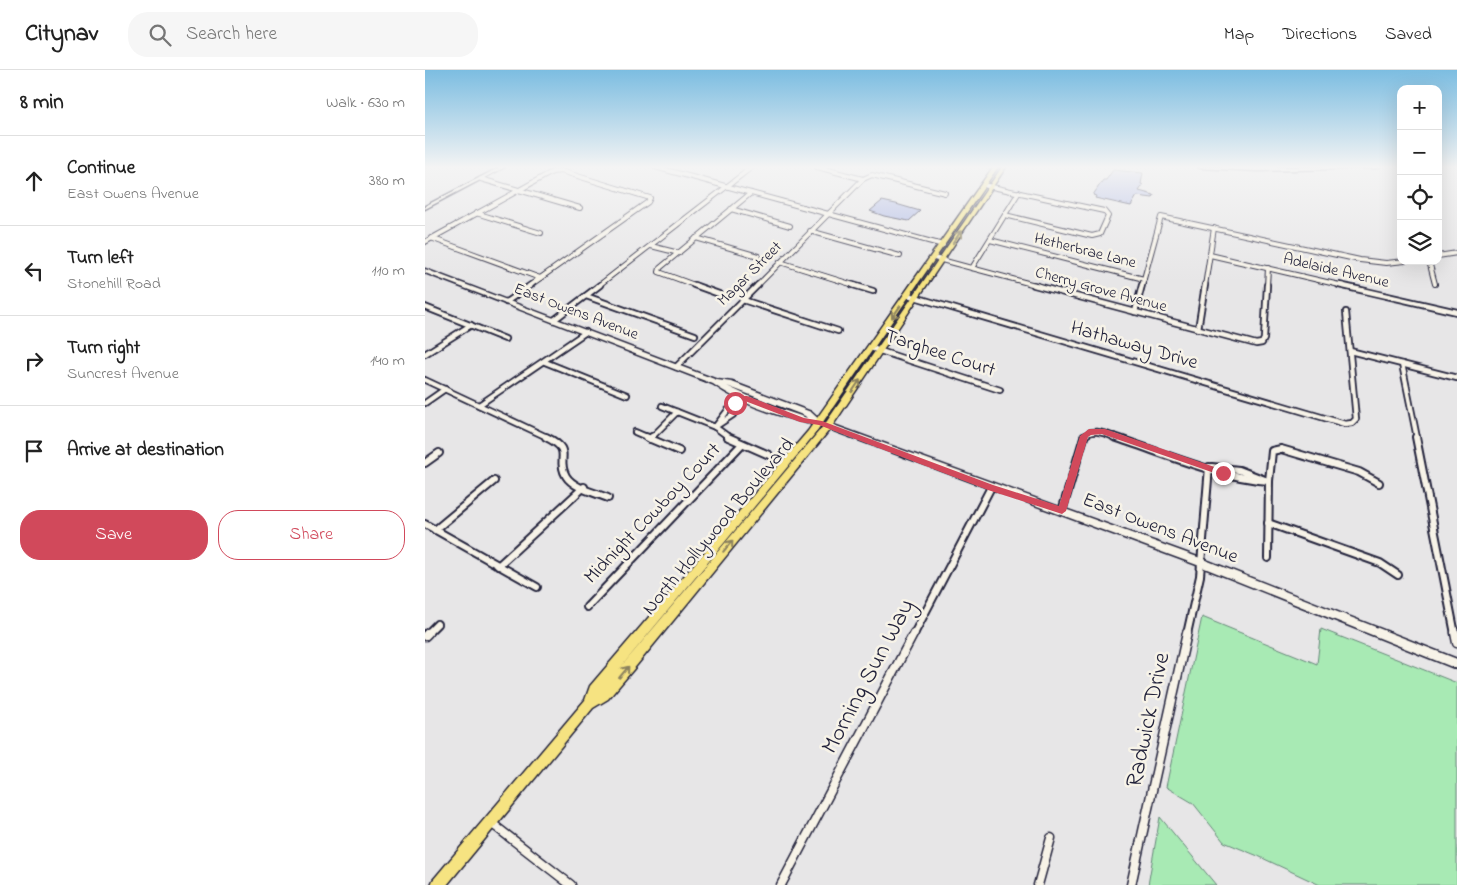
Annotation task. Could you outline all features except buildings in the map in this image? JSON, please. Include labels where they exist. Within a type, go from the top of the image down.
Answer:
[{"type":"main road","name":"North Hollywood Boulevard","points":[[823,424],[871,348],[973,205]]},
{"type":"main road","name":"North Hollywood Boulevard","points":[[438,885],[589,704],[604,695],[628,668],[823,424],[880,350],[941,260],[975,205]]},
{"type":"main road","name":"East Owens Avenue","points":[[425,271],[715,382],[729,384],[808,414],[823,424]]},
{"type":"main road","name":"East Owens Avenue","points":[[715,382],[725,390],[745,398],[803,420],[823,424]]},
{"type":"street","points":[[425,242],[490,205]]},
{"type":"street","points":[[570,205],[580,208]]},
{"type":"street","points":[[506,302],[644,205]]},
{"type":"street","points":[[554,320],[704,205]]},
{"type":"street","points":[[719,294],[659,272],[660,268],[736,205]]},
{"type":"street","points":[[791,205],[943,245]]},
{"type":"street","name":"Magar Street","points":[[676,367],[837,205]]},
{"type":"street","points":[[973,268],[1011,205]]},
{"type":"street","points":[[1005,215],[1096,235],[1100,234],[1108,216],[1107,214],[1099,210],[1077,205]]},
{"type":"street","points":[[731,209],[790,226]]},
{"type":"street","points":[[476,213],[541,233]]},
{"type":"street","points":[[1135,312],[1161,217],[1360,260],[1386,263],[1397,262]]},
{"type":"street","points":[[1198,329],[1214,228]]},
{"type":"street","points":[[810,231],[900,256]]},
{"type":"street","points":[[431,238],[540,278]]},
{"type":"street","points":[[696,238],[757,256]]},
{"type":"street","name":"Hetherbrae Lane","points":[[989,240],[1144,279]]},
{"type":"street","points":[[651,246],[679,253]]},
{"type":"street","points":[[1442,255],[1457,253]]},
{"type":"street","name":"Adelaide Avenue","points":[[1210,255],[1457,312]]},
{"type":"street","name":"Cherry Grove Avenue","points":[[934,258],[1256,344],[1262,343],[1264,339],[1268,268]]},
{"type":"street","points":[[780,262],[873,291]]},
{"type":"street","points":[[1430,265],[1435,284]]},
{"type":"street","name":"Hathaway Drive","points":[[908,295],[1345,424],[1352,423],[1356,419],[1350,350]]},
{"type":"street","points":[[586,296],[695,334]]},
{"type":"street","points":[[743,300],[838,331]]},
{"type":"street","points":[[425,307],[505,340]]},
{"type":"street","points":[[1346,312],[1350,350],[1457,378]]},
{"type":"street","points":[[425,354],[471,325]]},
{"type":"street","points":[[479,406],[586,332]]},
{"type":"street","name":"Targhee Court","points":[[871,348],[1000,390]]},
{"type":"street","points":[[545,362],[627,395]]},
{"type":"street","points":[[1402,364],[1457,643]]},
{"type":"street","points":[[425,380],[557,442],[564,452],[563,467],[565,475],[571,481],[608,498]]},
{"type":"street","points":[[425,403],[445,389]]},
{"type":"street","points":[[715,427],[727,421],[741,406],[745,398]]},
{"type":"street","points":[[661,406],[715,427],[731,439],[769,455]]},
{"type":"street","points":[[650,438],[677,412]]},
{"type":"street","name":"East Owens Avenue","points":[[823,424],[1200,562],[1457,664]]},
{"type":"street","points":[[1062,511],[1084,436],[1089,432],[1102,431],[1223,473],[1250,480],[1269,481]]},
{"type":"street","points":[[635,432],[679,451]]},
{"type":"street","name":"Midnight Cowboy Court","points":[[587,607],[742,444]]},
{"type":"street","points":[[1268,558],[1269,481],[1272,451],[1281,449],[1359,472],[1379,483]]},
{"type":"street","points":[[425,463],[439,453]]},
{"type":"street","name":"Radwick Drive","points":[[1131,885],[1199,576],[1209,467]]},
{"type":"street","points":[[435,530],[494,481]]},
{"type":"street","points":[[498,566],[584,487]]},
{"type":"street","name":"Morning Sun Way","points":[[781,885],[991,487]]},
{"type":"street","points":[[425,524],[537,587]]},
{"type":"street","points":[[1268,524],[1380,563],[1398,574]]},
{"type":"street","points":[[425,636],[437,624]]},
{"type":"street","points":[[490,822],[571,885]]},
{"type":"street","points":[[1038,885],[1051,838]]},
{"type":"green space","points":[[1202,617],[1317,664],[1321,629],[1457,683],[1457,885],[1320,885],[1224,842],[1193,803],[1166,787]]},
{"type":"green space","points":[[1160,817],[1216,885],[1148,885]]},
{"type":"route","points":[[735,403],[745,398],[1062,511],[1084,436],[1096,430],[1223,473]]}]
